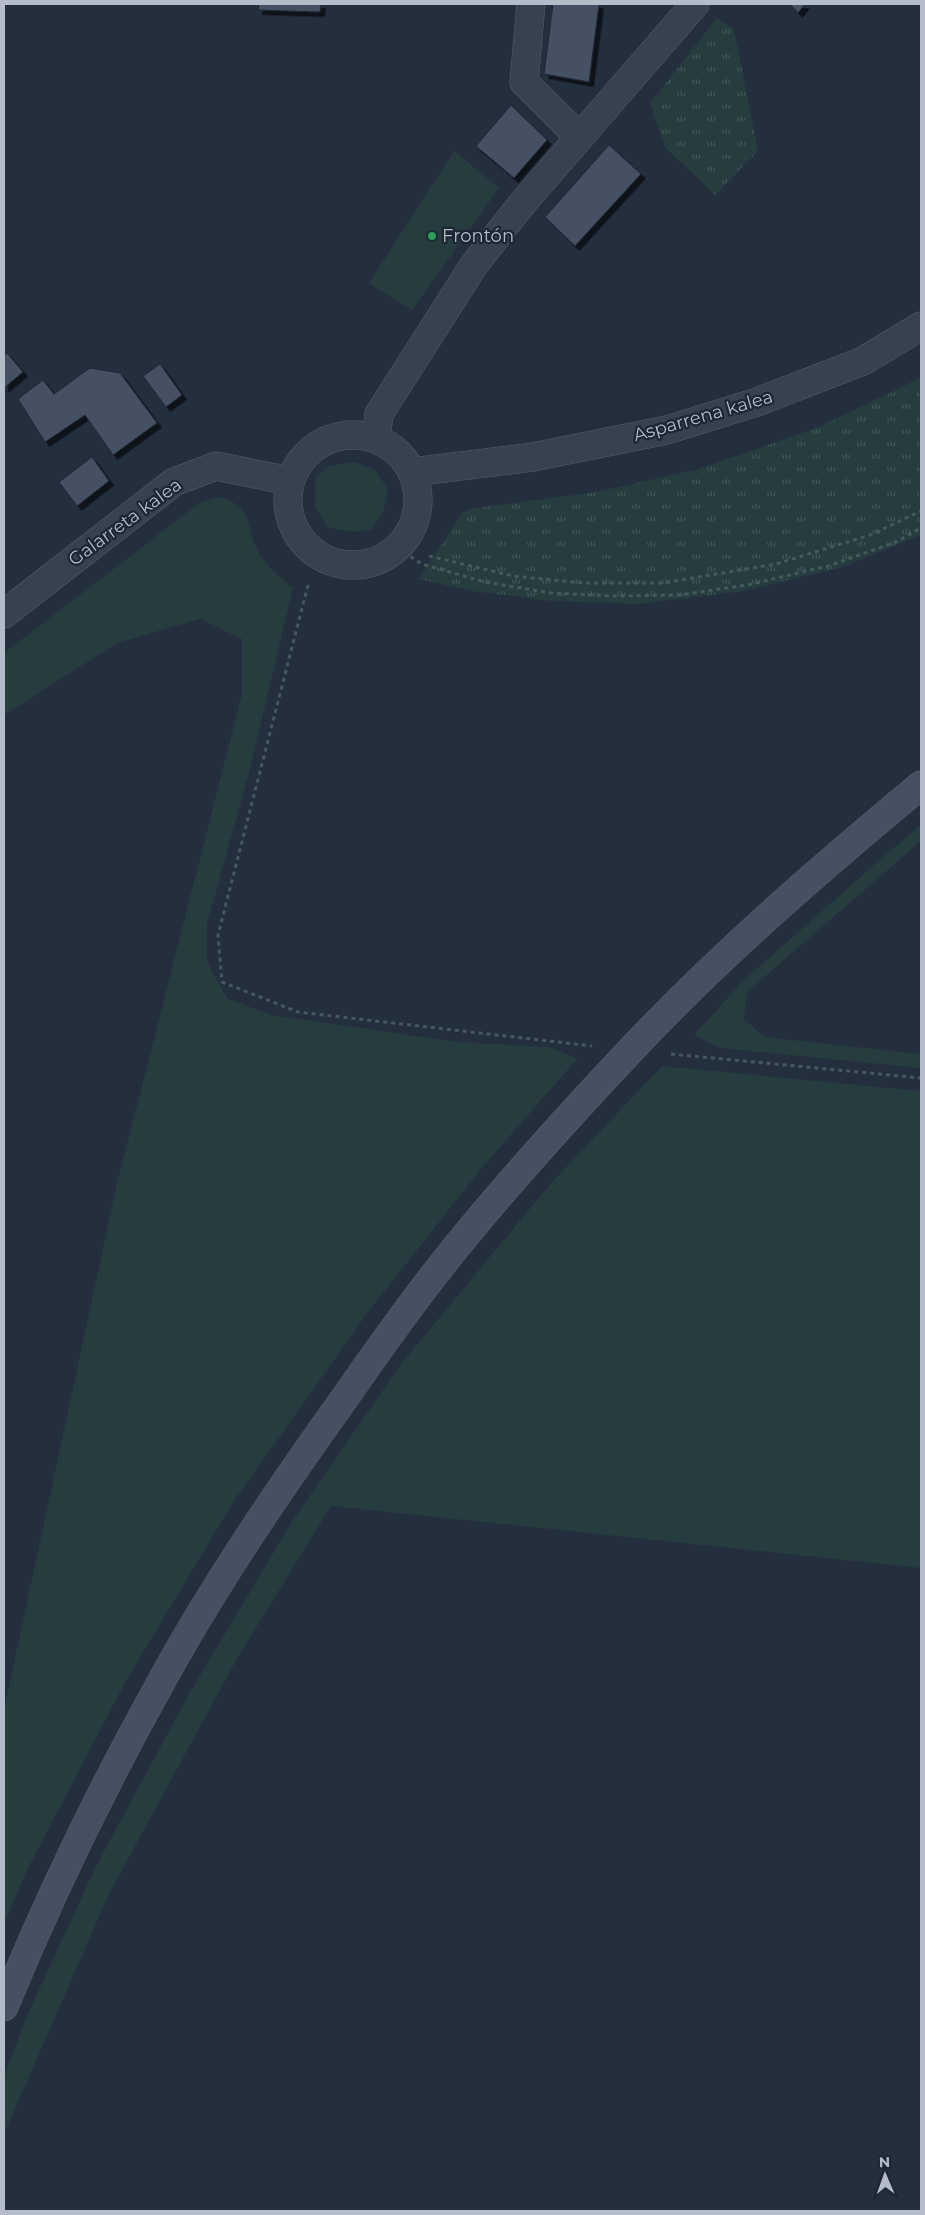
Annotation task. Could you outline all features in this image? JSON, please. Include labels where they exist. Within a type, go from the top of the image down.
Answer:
[{"type":"main road","points":[[4,2007],[32,1940],[85,1828],[155,1692],[218,1585],[289,1476],[445,1261],[631,1050],[828,862],[921,785]]},
{"type":"street","points":[[531,4],[524,82],[568,126],[581,135]]},
{"type":"street","points":[[376,438],[379,414],[474,265],[581,135],[695,4]]},
{"type":"street","name":"Asparrena kalea","points":[[412,472],[532,457],[668,430],[757,402],[863,360],[921,326]]},
{"type":"street","points":[[349,435],[376,438],[397,451],[412,472],[418,492],[417,512],[410,532],[397,548],[372,562],[344,565],[318,556],[298,536],[288,510],[290,481],[302,458],[323,442],[349,435]]},
{"type":"street","name":"Galarreta kalea","points":[[4,614],[174,482],[216,466],[290,481]]},
{"type":"path","points":[[429,556],[514,576],[583,583],[663,583],[776,564],[870,535],[921,511]]},
{"type":"path","points":[[397,548],[422,564],[485,582],[551,592],[616,596],[680,594],[747,585],[828,566],[896,542],[921,528]]},
{"type":"path","points":[[308,585],[218,935],[222,982],[298,1012],[631,1050],[921,1078]]},
{"type":"green space","points":[[717,18],[734,29],[758,151],[715,195],[665,147],[650,103]]},
{"type":"green space","name":"Frontón","points":[[454,151],[499,188],[412,310],[369,283]]},
{"type":"green space","points":[[921,378],[921,535],[845,566],[744,591],[639,604],[551,601],[472,591],[419,579],[463,512],[475,508],[597,492],[699,469],[814,429]]},
{"type":"green space","points":[[355,462],[375,470],[388,489],[384,509],[372,529],[353,532],[329,528],[315,508],[315,478],[329,466]]},
{"type":"green space","points":[[220,497],[231,501],[243,511],[259,553],[272,569],[293,588],[249,773],[207,924],[207,962],[227,998],[271,1015],[458,1042],[549,1047],[578,1058],[481,1169],[368,1312],[232,1504],[126,1681],[26,1872],[4,1925],[4,1709],[116,1188],[242,694],[242,639],[200,619],[117,643],[4,715],[4,653],[201,502]]},
{"type":"green space","points":[[921,825],[921,841],[747,992],[744,1019],[765,1037],[921,1054],[921,1068],[720,1048],[694,1035],[743,981]]},
{"type":"green space","points":[[662,1066],[921,1091],[921,1568],[331,1506],[238,1657],[109,1894],[4,2134],[4,2077],[26,2018],[96,1866],[189,1694],[293,1520],[401,1364],[552,1182]]},
{"type":"building","points":[[259,4],[321,4],[320,12],[258,10]]},
{"type":"building","points":[[553,4],[599,4],[589,82],[544,74]]},
{"type":"building","points":[[790,4],[805,4],[798,13]]},
{"type":"building","points":[[511,105],[547,140],[514,178],[476,146]]},
{"type":"building","points":[[609,145],[641,174],[575,246],[545,217]]},
{"type":"building","points":[[7,353],[23,372],[4,388],[4,355]]},
{"type":"building","points":[[160,364],[182,395],[166,407],[143,376]]},
{"type":"building","points":[[90,368],[120,373],[157,423],[113,455],[85,415],[45,442],[18,399],[43,380],[54,394]]},
{"type":"building","points":[[92,457],[109,481],[77,506],[59,482]]},
{"type":"place","name":"Frontón","points":[[432,236]]}]
